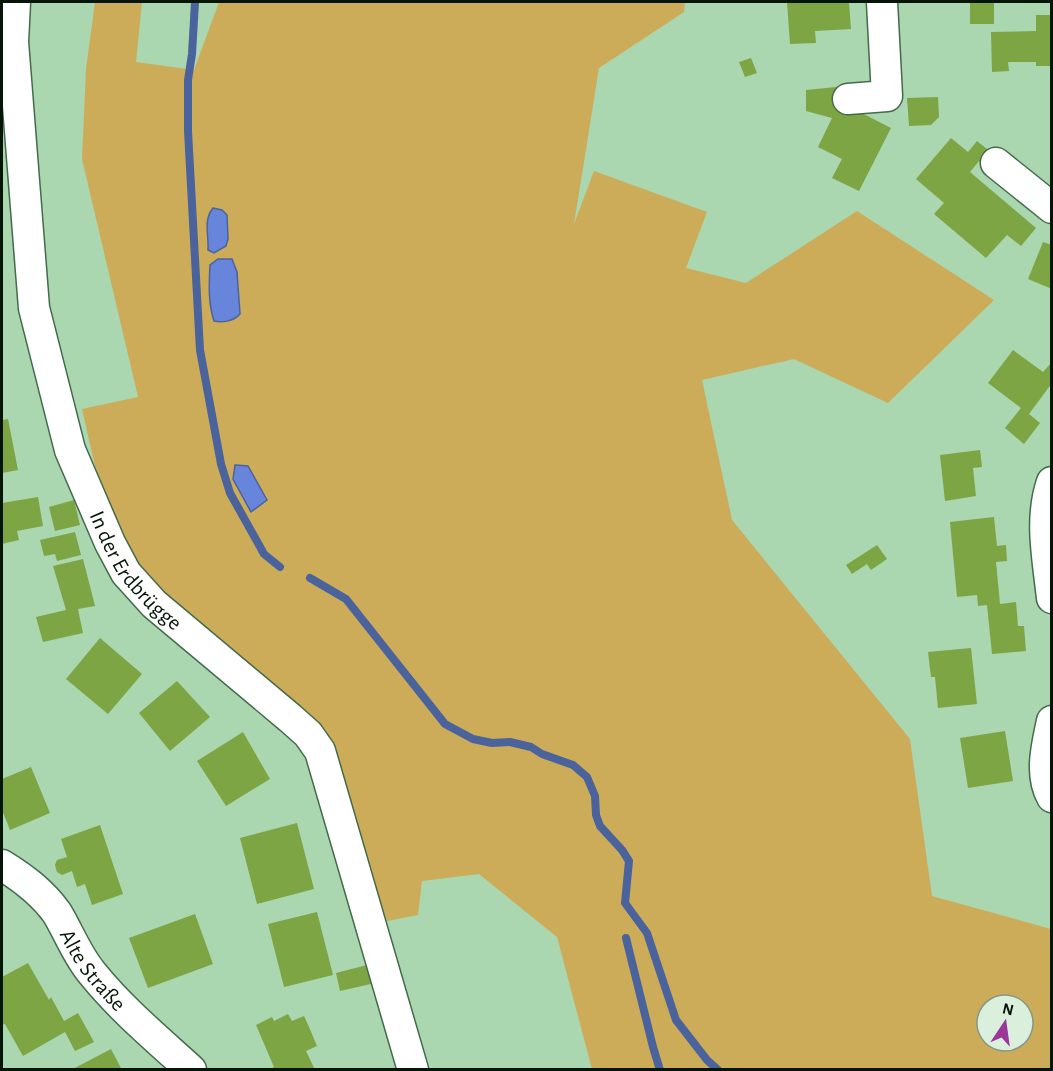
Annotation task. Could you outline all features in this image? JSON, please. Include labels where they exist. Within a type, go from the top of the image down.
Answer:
[{"type":"street","name":"In der Erdbrügge","points":[[15,2],[13,42],[34,308],[70,450],[110,543],[126,573],[154,604],[308,734],[320,751],[413,1070]]},
{"type":"street","points":[[848,99],[887,96],[882,2]]},
{"type":"street","points":[[996,163],[1052,208]]},
{"type":"street","points":[[1052,482],[1044,519],[1052,598]]},
{"type":"street","points":[[1052,721],[1045,773],[1047,787],[1052,797]]},
{"type":"street","name":"Alte Straße","points":[[2,865],[33,885],[55,911],[86,966],[102,986],[191,1070]]},
{"type":"shaded area","points":[[95,2],[142,2],[136,62],[194,70],[219,2],[685,2],[684,12],[599,68],[574,224],[594,171],[707,212],[686,268],[746,283],[857,211],[994,300],[888,403],[794,359],[702,380],[732,520],[910,739],[932,896],[1051,929],[1051,1069],[592,1069],[557,937],[479,874],[422,881],[418,915],[387,921],[352,822],[300,708],[157,586],[130,552],[95,466],[82,409],[138,397],[82,159],[86,69]]},
{"type":"water","points":[[213,208],[222,210],[227,215],[228,239],[226,246],[214,253],[208,250],[207,228],[208,218]]},
{"type":"water","points":[[218,259],[232,259],[237,272],[240,314],[225,322],[214,321],[210,300],[210,265]]},
{"type":"water","points":[[235,465],[248,466],[267,500],[251,512],[233,479]]},
{"type":"building","points":[[787,2],[849,2],[851,29],[815,31],[816,43],[790,44]]},
{"type":"building","points":[[970,2],[994,2],[994,24],[970,24]]},
{"type":"building","points":[[1036,15],[1052,15],[1052,66],[1036,66],[1036,62],[1008,62],[1009,71],[992,72],[991,32],[1036,31]]},
{"type":"building","points":[[751,58],[757,73],[745,77],[739,62]]},
{"type":"building","points":[[847,86],[850,107],[891,128],[859,191],[832,178],[842,159],[818,147],[832,118],[806,111],[806,90]]},
{"type":"building","points":[[938,97],[939,117],[931,125],[909,126],[907,98]]},
{"type":"building","points":[[951,138],[968,152],[977,141],[992,153],[983,164],[979,161],[970,172],[1036,228],[1021,246],[1007,235],[986,258],[934,214],[944,203],[916,179]]},
{"type":"building","points":[[1043,242],[1052,245],[1052,289],[1028,279]]},
{"type":"building","points":[[1013,350],[1043,372],[1052,362],[1052,383],[1029,414],[1040,423],[1024,444],[1005,428],[1021,408],[988,383]]},
{"type":"building","points":[[8,419],[18,470],[2,473],[2,420]]},
{"type":"building","points":[[980,450],[982,467],[973,468],[976,496],[945,501],[940,455]]},
{"type":"building","points":[[38,497],[43,526],[17,531],[19,540],[2,544],[2,503]]},
{"type":"building","points":[[74,500],[80,525],[55,531],[49,507]]},
{"type":"building","points":[[994,517],[997,546],[1006,545],[1007,561],[996,562],[1000,604],[1016,602],[1018,626],[1024,626],[1026,651],[992,654],[987,605],[978,606],[977,595],[957,597],[950,522]]},
{"type":"building","points":[[75,532],[81,555],[57,561],[55,554],[44,556],[40,540]]},
{"type":"building","points":[[877,545],[887,559],[871,570],[867,564],[852,574],[846,565]]},
{"type":"building","points":[[83,559],[95,606],[78,609],[83,633],[43,642],[36,617],[66,610],[53,566]]},
{"type":"building","points":[[100,638],[142,674],[108,714],[66,679]]},
{"type":"building","points":[[971,648],[977,704],[938,708],[935,677],[931,677],[928,652]]},
{"type":"building","points":[[177,681],[210,717],[170,751],[139,713]]},
{"type":"building","points":[[1005,731],[1013,781],[968,788],[960,738]]},
{"type":"building","points":[[243,732],[270,779],[226,806],[197,761]]},
{"type":"building","points":[[31,767],[50,813],[10,830],[2,810],[2,779]]},
{"type":"building","points":[[297,823],[314,889],[257,904],[240,838]]},
{"type":"building","points":[[100,825],[123,894],[92,905],[85,884],[77,887],[72,871],[62,875],[57,872],[55,865],[57,860],[67,857],[61,839]]},
{"type":"building","points":[[317,912],[333,975],[284,987],[268,924]]},
{"type":"building","points":[[195,914],[213,964],[148,988],[129,938]]},
{"type":"building","points":[[28,963],[64,1021],[78,1013],[94,1042],[75,1051],[65,1032],[23,1056],[5,1024],[2,1025],[2,977]]},
{"type":"building","points":[[371,964],[375,983],[340,991],[336,973]]},
{"type":"building","points":[[288,1014],[292,1021],[304,1016],[317,1046],[306,1051],[315,1070],[268,1070],[274,1067],[256,1025],[272,1017],[274,1021]]},
{"type":"building","points":[[111,1049],[122,1070],[71,1070]]},
{"type":"waterway","points":[[195,2],[188,80],[188,131],[200,350],[221,464],[230,493],[264,554],[280,567]]},
{"type":"waterway","points":[[310,578],[346,599],[445,724],[473,739],[492,743],[510,742],[531,747],[542,754],[573,765],[587,777],[595,796],[596,815],[600,826],[629,861],[625,903],[647,933],[676,1020],[707,1060],[718,1070]]},
{"type":"waterway","points":[[626,938],[660,1070]]}]
